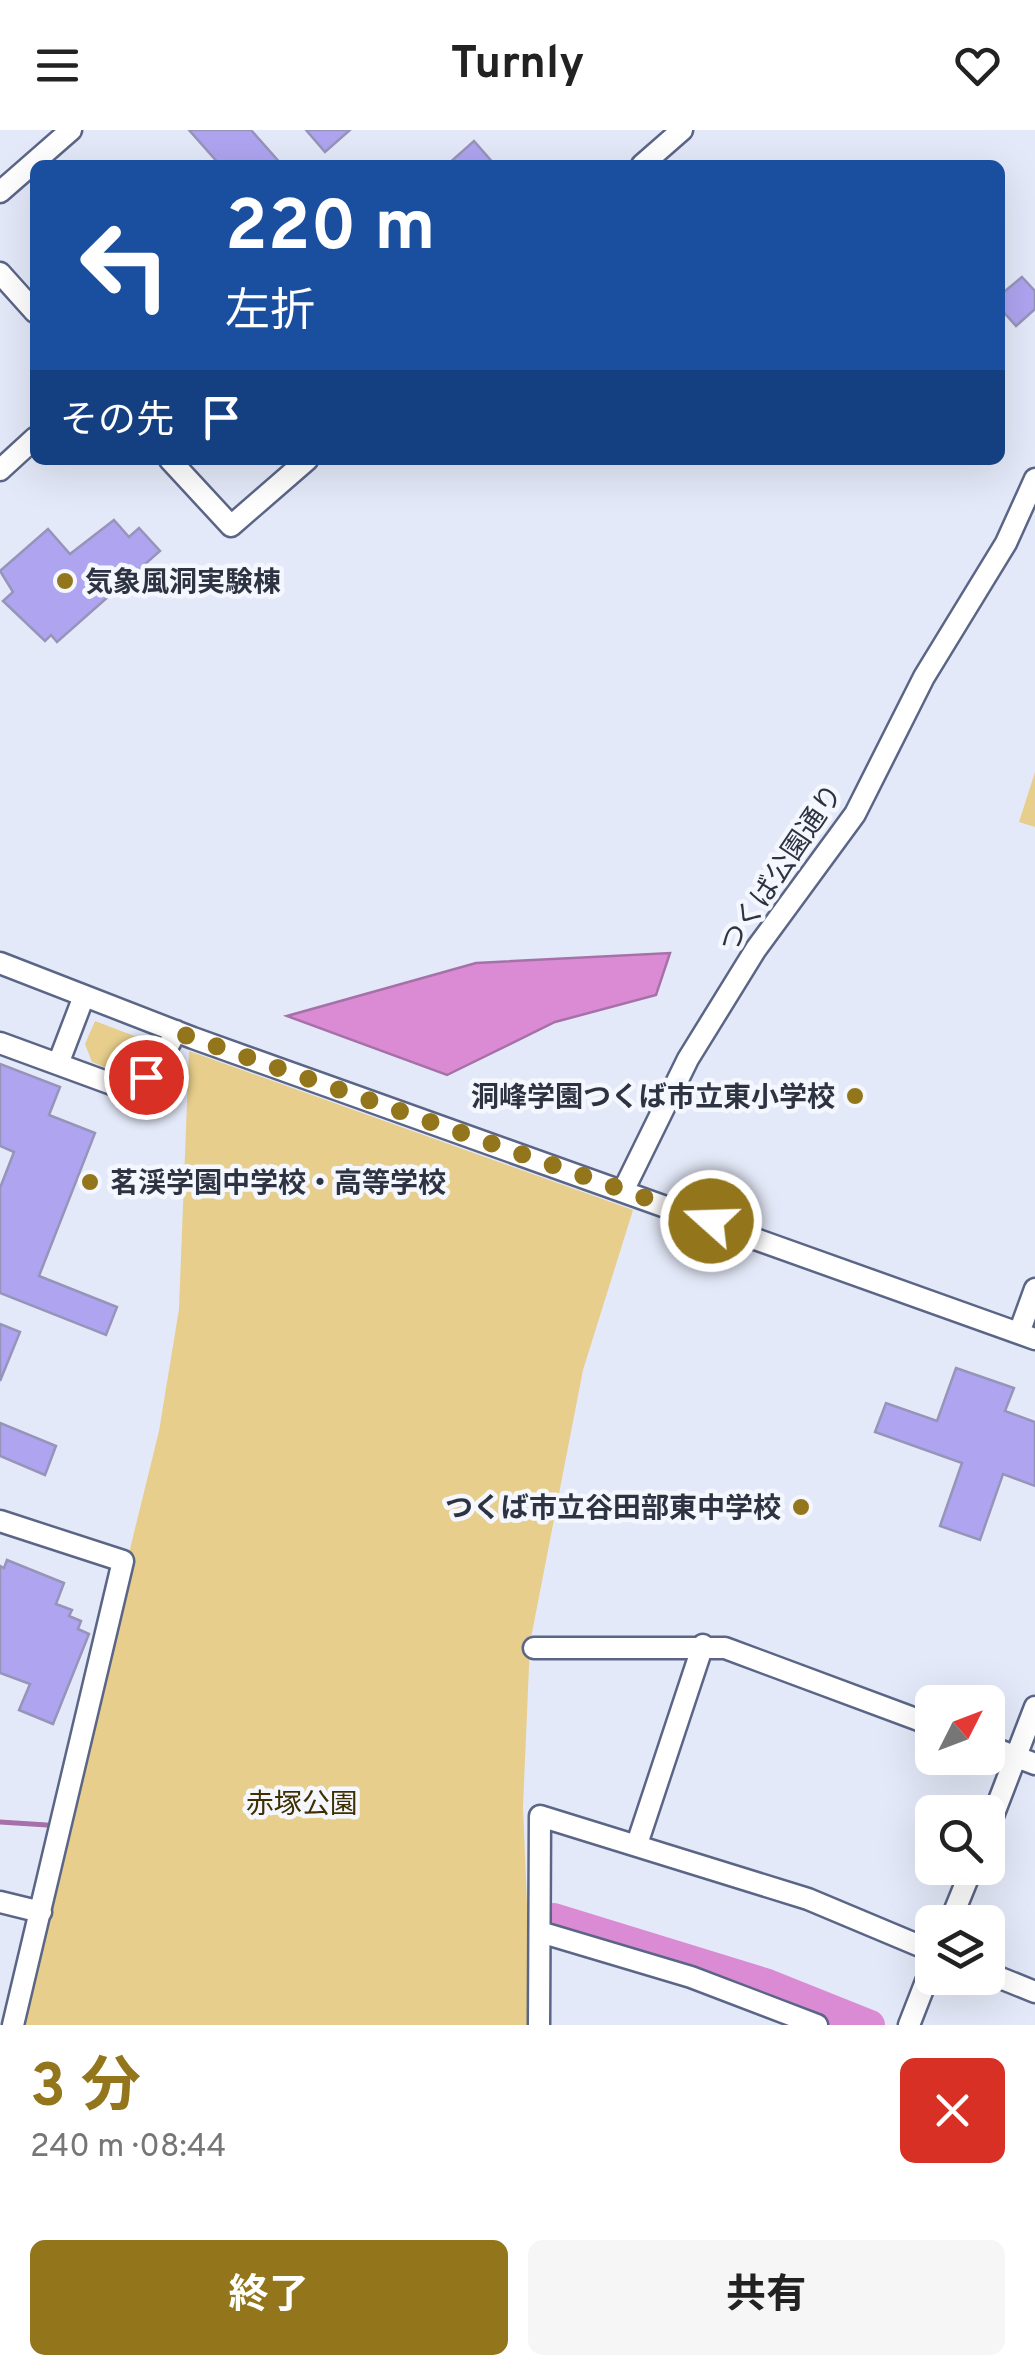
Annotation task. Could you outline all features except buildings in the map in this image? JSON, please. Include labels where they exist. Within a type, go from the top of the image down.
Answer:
[{"type":"street","points":[[37,160],[71,130]]},
{"type":"street","points":[[648,160],[682,130]]},
{"type":"street","points":[[0,192],[30,166]]},
{"type":"street","points":[[0,273],[30,306]]},
{"type":"street","points":[[0,470],[30,443]]},
{"type":"street","points":[[175,465],[231,526],[301,465]]},
{"type":"street","name":"つくば公園通り","points":[[627,1182],[688,1060],[756,949],[855,814],[924,677],[1006,543],[1035,479]]},
{"type":"street","points":[[0,963],[176,1032],[1027,1336],[1035,1289]]},
{"type":"street","points":[[58,1064],[84,996]]},
{"type":"street","points":[[0,1042],[112,1084],[129,1084],[146,1077],[158,1066],[176,1032]]},
{"type":"street","points":[[0,1521],[123,1562],[13,2025]]},
{"type":"street","points":[[637,1844],[703,1645]]},
{"type":"street","points":[[534,1648],[725,1648],[915,1719]]},
{"type":"street","points":[[1005,1798],[1026,1760],[1035,1707]]},
{"type":"street","points":[[539,2025],[540,1816],[808,1899],[915,1943]]},
{"type":"street","points":[[0,1902],[41,1912]]},
{"type":"street","points":[[540,1932],[691,1977],[817,2025]]},
{"type":"street","points":[[1005,1980],[1035,1992]]},
{"type":"street","points":[[909,2024],[920,1995]]},
{"type":"green space","points":[[1035,772],[1035,827],[1019,822]]},
{"type":"green space","points":[[95,1021],[158,1045],[141,1072],[126,1076],[92,1062],[85,1044]]},
{"type":"green space","name":"赤塚公園","points":[[189,1051],[633,1210],[583,1370],[530,1643],[523,1807],[532,2025],[13,2025],[159,1431],[179,1309]]},
{"type":"shaded area","points":[[670,953],[656,995],[555,1022],[447,1075],[287,1016],[476,963]]},
{"type":"waterway","points":[[0,1822],[47,1825]]},
{"type":"waterway","points":[[554,1918],[765,1983],[870,2025]]},
{"type":"place","name":"気象風洞実験棟","points":[[65,581]]},
{"type":"place","name":"洞峰学園つくば市立東小学校","points":[[855,1096]]},
{"type":"place","name":"茗渓学園中学校・高等学校","points":[[90,1182]]},
{"type":"place","name":"つくば市立谷田部東中学校","points":[[801,1507]]},
{"type":"route","points":[[146,1077],[158,1066],[176,1032],[711,1221]]}]
